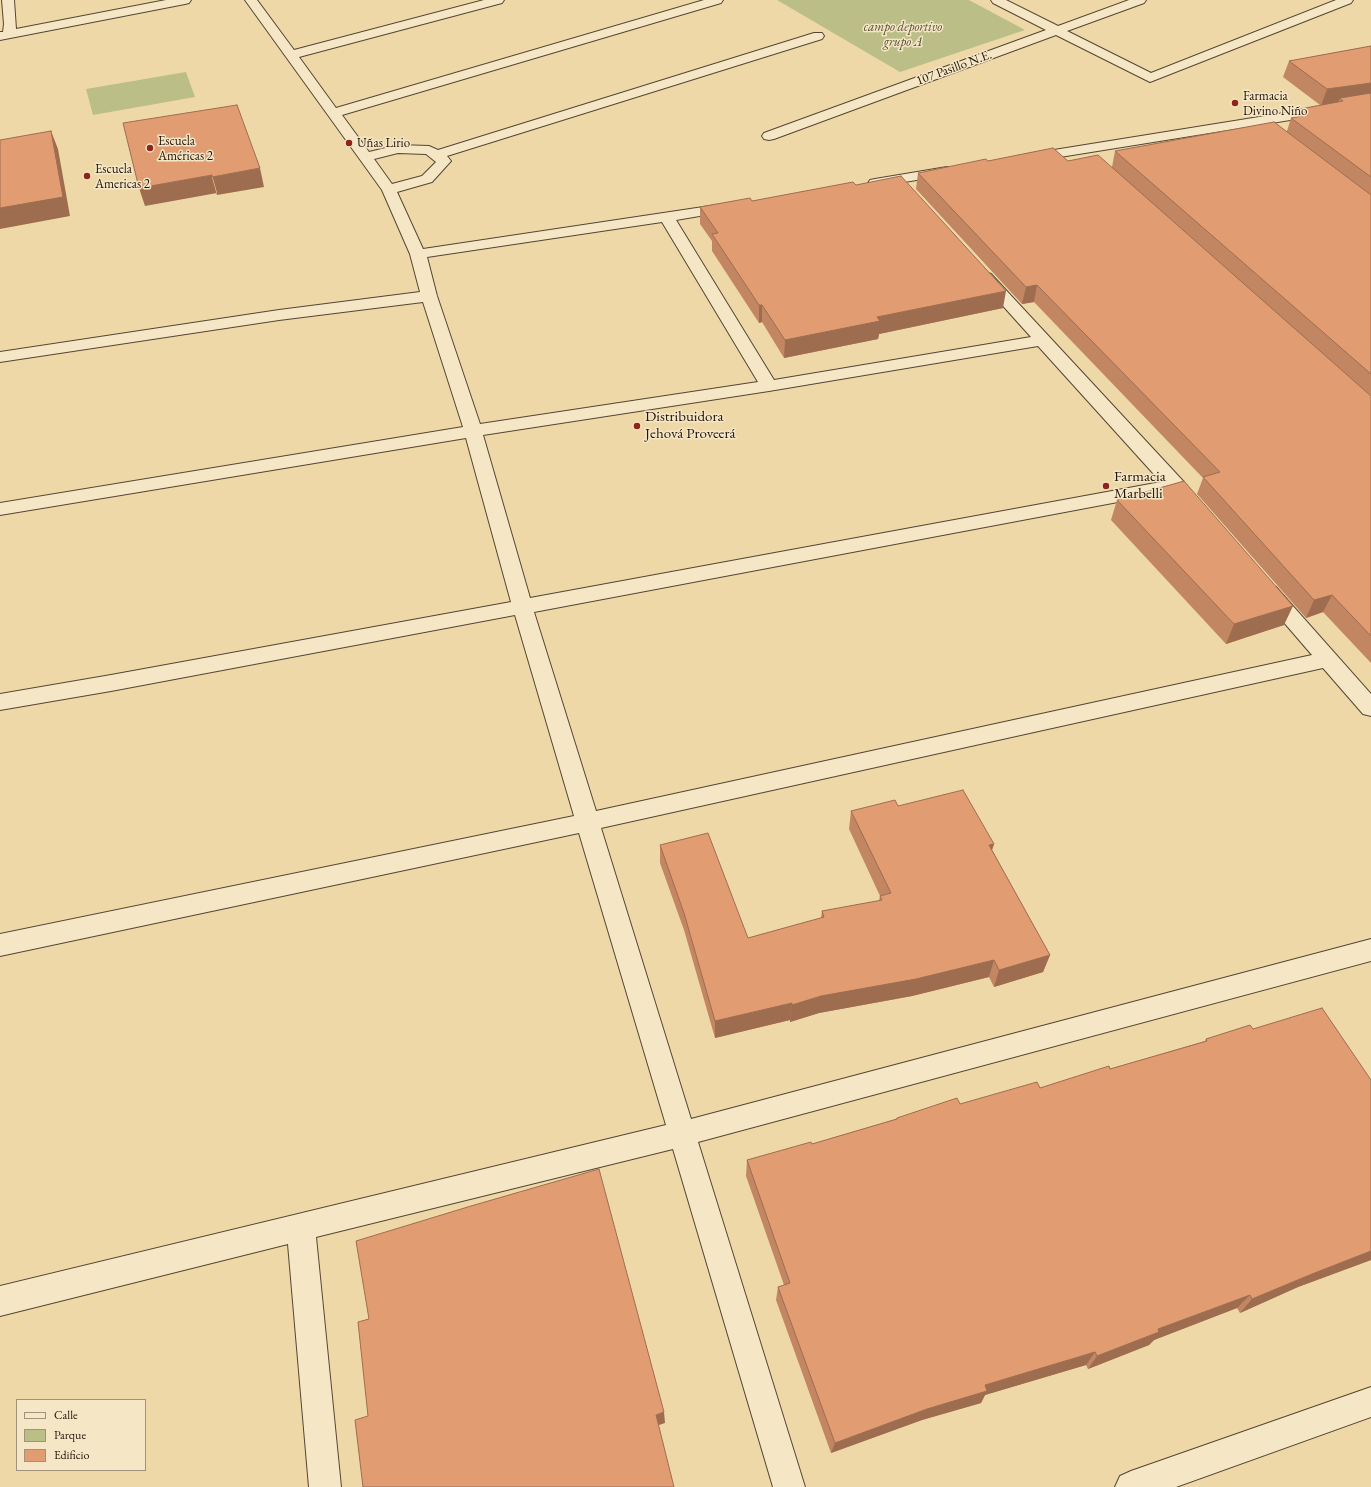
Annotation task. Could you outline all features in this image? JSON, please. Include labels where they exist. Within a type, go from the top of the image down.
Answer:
[{"type":"street","points":[[8,0],[7,27],[185,0]]},
{"type":"street","points":[[251,0],[389,190],[418,254],[429,296],[473,431],[522,606],[789,1487]]},
{"type":"street","points":[[292,55],[498,0]]},
{"type":"street","points":[[334,113],[717,0]]},
{"type":"street","points":[[997,0],[1150,78],[1347,0]]},
{"type":"street","name":"107 Pasillo N.E.","points":[[769,136],[1140,0]]},
{"type":"street","points":[[437,155],[818,36]]},
{"type":"street","points":[[1018,160],[1371,103]]},
{"type":"street","points":[[1257,121],[1270,130]]},
{"type":"street","points":[[366,157],[398,149],[429,150],[444,161],[427,179],[389,190]]},
{"type":"street","points":[[1079,149],[1091,160]]},
{"type":"street","points":[[858,186],[958,170]]},
{"type":"street","points":[[897,180],[912,197]]},
{"type":"street","points":[[418,254],[667,218],[744,205]]},
{"type":"street","points":[[667,218],[769,386]]},
{"type":"street","points":[[974,266],[1197,509]]},
{"type":"street","points":[[0,357],[279,315],[429,296]]},
{"type":"street","points":[[0,509],[473,431],[769,386],[1042,340]]},
{"type":"street","points":[[0,702],[111,683],[1176,485]]},
{"type":"street","points":[[1260,581],[1371,708]]},
{"type":"street","points":[[0,945],[588,822],[1328,659]]},
{"type":"street","points":[[0,1301],[682,1134],[1371,950]]},
{"type":"street","points":[[301,1227],[324,1487]]},
{"type":"street","points":[[1131,1487],[1371,1402]]},
{"type":"green space","name":"campo deportivo grupo A","points":[[777,0],[969,0],[1025,30],[900,72]]},
{"type":"green space","points":[[186,72],[195,97],[93,115],[86,89]]},
{"type":"building","points":[[1371,46],[1371,83],[1327,89],[1289,61]]},
{"type":"building","points":[[1371,93],[1371,177],[1291,118],[1308,115],[1300,109],[1343,101],[1340,98]]},
{"type":"building","points":[[237,105],[260,168],[139,188],[123,123]]},
{"type":"building","points":[[1274,122],[1371,195],[1371,374],[1115,151]]},
{"type":"building","points":[[51,131],[63,197],[0,208],[0,140]]},
{"type":"building","points":[[1053,148],[1068,161],[1098,155],[1371,396],[1371,636],[1332,595],[1314,600],[1203,477],[1220,472],[1037,285],[1026,287],[918,173],[986,159],[988,161]]},
{"type":"building","points":[[901,176],[1006,291],[877,317],[880,321],[785,340],[762,305],[759,305],[712,234],[718,233],[700,207],[750,198],[752,201],[853,182],[856,185]]},
{"type":"building","points":[[1184,481],[1293,606],[1234,624],[1117,500]]},
{"type":"building","points":[[963,790],[994,844],[989,845],[1050,955],[999,970],[994,960],[916,979],[821,996],[792,1005],[792,1003],[715,1021],[684,913],[660,845],[708,833],[748,938],[824,917],[822,911],[882,900],[880,896],[891,893],[851,811],[895,800],[898,806]]},
{"type":"building","points":[[1322,1008],[1371,1080],[1371,1251],[1252,1299],[1250,1295],[1158,1329],[1159,1332],[1097,1356],[1095,1352],[985,1385],[987,1391],[927,1409],[835,1443],[778,1287],[790,1283],[747,1160],[811,1142],[812,1144],[897,1119],[957,1098],[960,1104],[1037,1082],[1040,1088],[1109,1066],[1110,1069],[1207,1041],[1206,1039],[1250,1025],[1253,1029]]},
{"type":"building","points":[[599,1169],[664,1412],[656,1415],[674,1487],[363,1487],[355,1420],[368,1416],[358,1322],[369,1319],[356,1241]]},
{"type":"place","name":"Farmacia Divino Niño","points":[[1235,103]]},
{"type":"place","name":"Uñas Lirio","points":[[349,143]]},
{"type":"place","name":"Escuela Américas 2","points":[[150,148]]},
{"type":"place","name":"Escuela Americas 2","points":[[87,176]]},
{"type":"place","name":"Distribuidora Jehová Proveerá","points":[[637,426]]},
{"type":"place","name":"Farmacia Marbelli","points":[[1106,486]]}]
